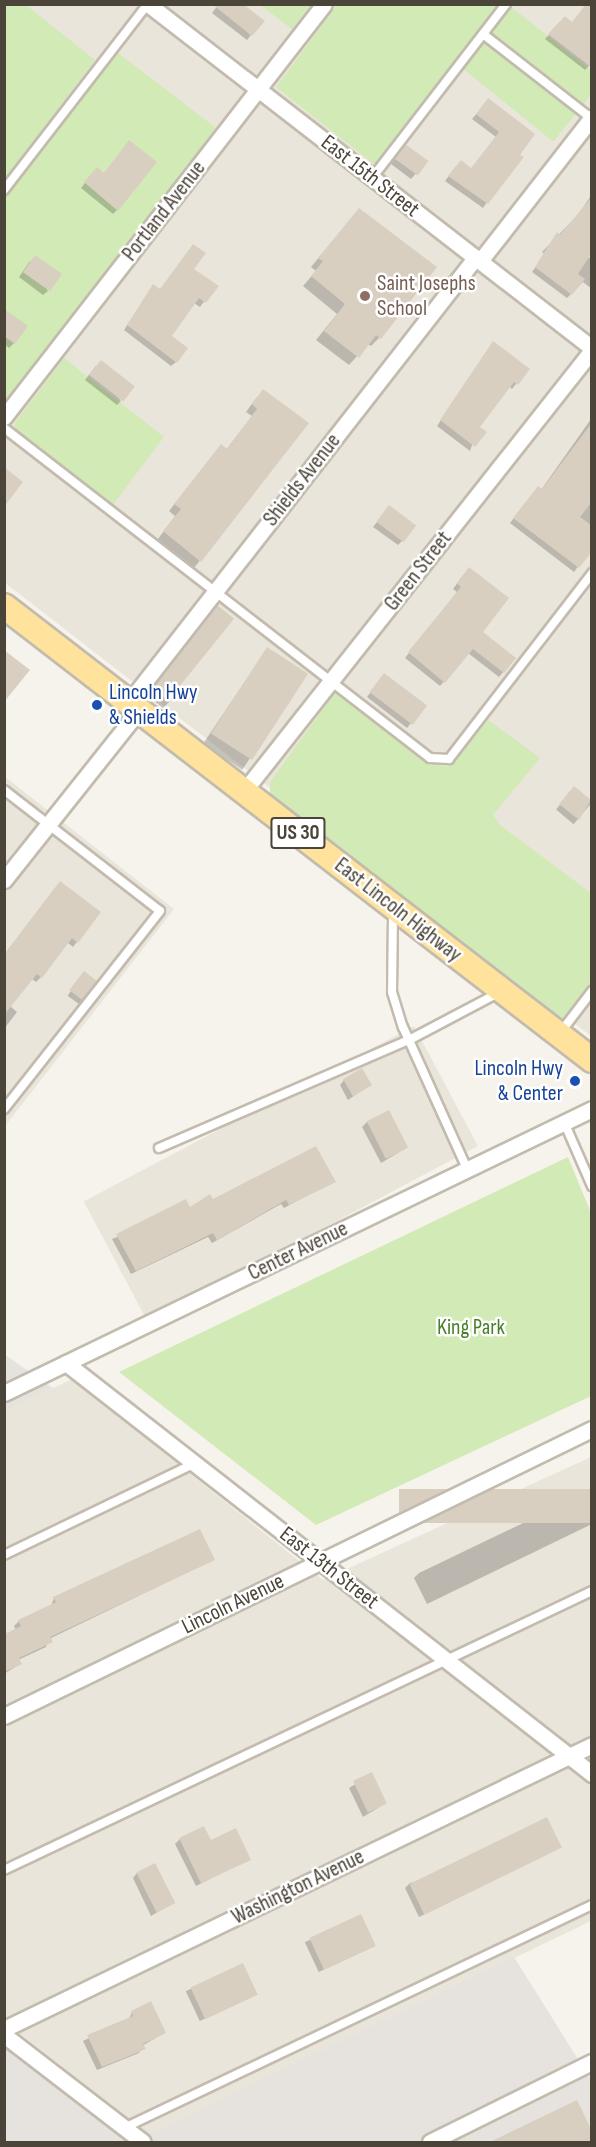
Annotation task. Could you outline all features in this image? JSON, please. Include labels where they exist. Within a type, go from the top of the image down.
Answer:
[{"type":"main road","name":"East Lincoln Highway","points":[[4,606],[591,1060]]},
{"type":"street","name":"East 15th Street","points":[[148,4],[591,349]]},
{"type":"street","name":"Portland Avenue","points":[[4,417],[324,4]]},
{"type":"street","name":"Shields Avenue","points":[[4,880],[49,824],[215,592],[591,117]]},
{"type":"street","name":"Green Street","points":[[244,791],[591,349]]},
{"type":"street","name":"Center Avenue","points":[[4,1393],[591,1109]]},
{"type":"street","name":"East 13th Street","points":[[66,1363],[591,1774]]},
{"type":"street","name":"Lincoln Avenue","points":[[4,1716],[591,1429]]},
{"type":"street","name":"Washington Avenue","points":[[4,2029],[591,1745]]},
{"type":"street","points":[[4,2035],[143,2142]]},
{"type":"street","points":[[430,2142],[591,2062]]},
{"type":"lane","points":[[4,190],[148,4]]},
{"type":"lane","points":[[372,178],[506,4]]},
{"type":"lane","points":[[483,34],[591,117]]},
{"type":"lane","points":[[4,428],[429,758],[449,759],[591,573]]},
{"type":"lane","points":[[4,790],[160,911],[4,1108]]},
{"type":"lane","points":[[393,907],[392,992],[409,1040],[467,1169]]},
{"type":"lane","points":[[159,1148],[409,1040],[502,991]]},
{"type":"lane","points":[[559,1035],[591,991]]},
{"type":"lane","points":[[564,1122],[591,1186]]},
{"type":"lane","points":[[4,1555],[195,1463]]},
{"type":"lane","points":[[4,1870],[591,1591]]},
{"type":"lane","points":[[124,2128],[591,1905]]},
{"type":"shaded area","points":[[4,5],[591,5],[591,1036],[5,583]]},
{"type":"shaded area","points":[[4,776],[174,909],[5,1126],[4,1126]]},
{"type":"shaded area","points":[[414,1026],[478,1146],[148,1322],[84,1202]]},
{"type":"shaded area","points":[[5,1355],[53,1388],[5,1411]]},
{"type":"shaded area","points":[[72,1379],[323,1580],[591,1457],[591,1921],[149,2134],[5,2022],[5,1411]]},
{"type":"shaded area","points":[[514,1957],[591,2080],[591,2142],[5,2142],[4,2022],[149,2134]]},
{"type":"green space","points":[[5,4],[26,5],[95,60],[5,179]]},
{"type":"green space","points":[[260,5],[310,5],[292,29]]},
{"type":"green space","points":[[337,5],[497,5],[375,165],[276,87]]},
{"type":"green space","points":[[510,6],[591,70],[591,94],[582,107],[490,32]]},
{"type":"green space","points":[[484,38],[576,113],[553,142],[461,67]]},
{"type":"green space","points":[[117,52],[216,128],[5,404],[4,199]]},
{"type":"green space","points":[[64,358],[164,437],[112,506],[14,430],[15,423]]},
{"type":"green space","points":[[335,693],[427,764],[448,766],[456,761],[488,720],[540,758],[493,815],[500,825],[591,893],[591,981],[562,1019],[270,794],[270,782]]},
{"type":"green space","name":"King Park","points":[[568,1157],[591,1213],[591,1396],[316,1525],[119,1372]]},
{"type":"building","points":[[212,4],[243,4],[265,21],[252,36]]},
{"type":"building","points":[[586,4],[591,4],[591,67],[548,34],[565,16],[572,22]]},
{"type":"building","points":[[488,98],[535,134],[520,155],[524,157],[488,204],[448,176],[461,160],[471,168],[499,132],[476,114]]},
{"type":"building","points":[[129,140],[157,162],[118,211],[84,182],[97,167],[104,173]]},
{"type":"building","points":[[405,144],[428,161],[418,176],[394,159]]},
{"type":"building","points":[[591,198],[591,254],[578,274],[585,279],[572,295],[535,267],[557,232],[560,235]]},
{"type":"building","points":[[359,208],[437,267],[381,339],[376,335],[359,358],[324,331],[345,304],[311,276],[323,261],[318,258]]},
{"type":"building","points":[[193,244],[206,253],[194,269],[219,286],[206,303],[199,298],[172,336],[188,348],[177,363],[127,325],[153,284],[160,289]]},
{"type":"building","points":[[35,255],[62,274],[50,291],[23,272]]},
{"type":"building","points":[[4,309],[28,326],[15,344],[4,336]]},
{"type":"building","points":[[493,341],[530,369],[518,385],[514,382],[480,427],[487,432],[475,447],[440,420]]},
{"type":"building","points":[[101,360],[135,386],[123,401],[89,375]]},
{"type":"building","points":[[263,389],[309,423],[201,562],[163,531],[181,509],[174,504],[221,444],[227,449],[257,409],[252,404]]},
{"type":"building","points":[[591,424],[591,503],[580,517],[591,525],[591,553],[579,568],[513,518],[538,486],[542,489]]},
{"type":"building","points":[[4,467],[23,482],[4,507]]},
{"type":"building","points":[[389,505],[416,525],[404,542],[376,522]]},
{"type":"building","points":[[469,567],[509,598],[483,632],[516,658],[504,673],[473,649],[445,683],[408,652],[461,587],[457,583]]},
{"type":"building","points":[[217,605],[234,619],[168,700],[151,687]]},
{"type":"building","points":[[267,647],[308,674],[252,760],[211,733]]},
{"type":"building","points":[[4,650],[30,670],[4,702]]},
{"type":"building","points":[[384,673],[427,705],[413,725],[370,692]]},
{"type":"building","points":[[574,786],[591,800],[579,820],[559,804]]},
{"type":"building","points":[[60,881],[101,912],[78,943],[72,938],[42,978],[37,974],[4,1015],[4,955]]},
{"type":"building","points":[[84,971],[97,981],[82,1000],[69,990]]},
{"type":"building","points":[[362,1068],[372,1085],[353,1096],[343,1079]]},
{"type":"building","points":[[389,1110],[408,1147],[386,1159],[367,1121]]},
{"type":"building","points":[[316,1146],[336,1182],[289,1205],[286,1200],[217,1240],[213,1233],[136,1271],[116,1234],[186,1199],[190,1207],[210,1194],[213,1199]]},
{"type":"building","points":[[399,1489],[591,1489],[591,1523],[399,1523]]},
{"type":"building","points":[[200,1529],[215,1560],[50,1637],[53,1642],[19,1658],[22,1664],[4,1672],[4,1627],[7,1633],[21,1626],[18,1620],[56,1602],[53,1597]]},
{"type":"building","points":[[372,1772],[387,1804],[368,1813],[353,1781]]},
{"type":"building","points":[[547,1817],[562,1848],[424,1915],[409,1884]]},
{"type":"building","points":[[204,1826],[211,1840],[236,1828],[251,1860],[201,1883],[179,1838]]},
{"type":"building","points":[[155,1863],[175,1903],[157,1913],[136,1873]]},
{"type":"building","points":[[361,1914],[376,1946],[324,1970],[309,1938]]},
{"type":"building","points":[[243,1963],[258,1995],[205,2019],[190,1988]]},
{"type":"building","points":[[151,2001],[166,2033],[143,2044],[146,2049],[102,2067],[87,2035],[133,2016],[131,2011]]},
{"type":"building","points":[[577,2100],[591,2129],[591,2142],[490,2142]]},
{"type":"place","name":"Saint Josephs School","points":[[365,296]]},
{"type":"place","name":"Lincoln Hwy & Shields","points":[[97,705]]},
{"type":"place","name":"Lincoln Hwy & Center","points":[[575,1081]]}]
